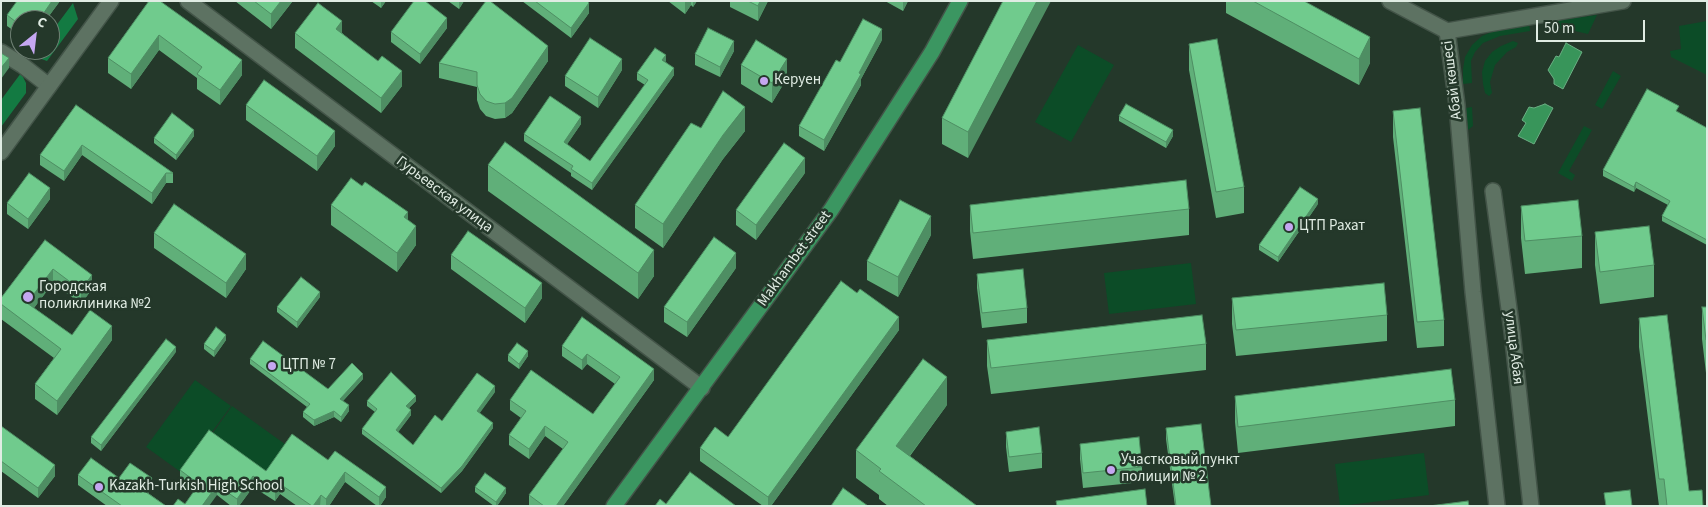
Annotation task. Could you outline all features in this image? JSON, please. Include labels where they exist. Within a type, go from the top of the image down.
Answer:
[{"type":"main road","name":"Makhambet street","points":[[614,506],[831,210],[932,52],[960,1]]},
{"type":"street","name":"Гурьевская улица","points":[[188,1],[702,388]]},
{"type":"street","name":"Абай көшесі","points":[[1390,1],[1447,32],[1457,105],[1474,302],[1497,506]]},
{"type":"street","points":[[1447,32],[1623,1]]},
{"type":"street","points":[[1,152],[107,3]]},
{"type":"street","points":[[1,52],[22,64],[49,86]]},
{"type":"street","name":"улица Абая","points":[[1493,191],[1512,331],[1531,506]]},
{"type":"shaded area","points":[[73,3],[78,19],[60,43],[60,21]]},
{"type":"shaded area","points":[[1597,15],[1588,34],[1566,29],[1553,29],[1552,21]]},
{"type":"shaded area","points":[[1707,21],[1707,75],[1671,57],[1670,51],[1681,49],[1679,26]]},
{"type":"shaded area","points":[[1529,23],[1530,31],[1500,36],[1483,43],[1475,52],[1471,61],[1472,83],[1463,84],[1465,57],[1472,45],[1482,36],[1501,28]]},
{"type":"shaded area","points":[[1513,41],[1518,43],[1516,47],[1507,52],[1495,65],[1490,82],[1492,93],[1489,96],[1485,93],[1483,84],[1482,72],[1485,61],[1492,52]]},
{"type":"shaded area","points":[[1566,43],[1582,52],[1563,89],[1554,84],[1554,79],[1548,70],[1556,56],[1559,57]]},
{"type":"shaded area","points":[[1078,45],[1114,65],[1071,142],[1035,122]]},
{"type":"shaded area","points":[[1613,71],[1621,76],[1602,109],[1595,105]]},
{"type":"shaded area","points":[[21,73],[26,83],[26,93],[1,127],[1,100]]},
{"type":"shaded area","points":[[1545,104],[1553,108],[1534,144],[1518,136],[1526,123],[1522,120],[1529,107],[1534,108]]},
{"type":"shaded area","points":[[1472,107],[1473,126],[1468,130],[1466,108]]},
{"type":"shaded area","points":[[1584,126],[1592,130],[1569,171],[1575,175],[1572,181],[1558,173]]},
{"type":"shaded area","points":[[1191,263],[1196,304],[1109,314],[1104,273]]},
{"type":"shaded area","points":[[195,380],[231,406],[182,473],[146,447]]},
{"type":"shaded area","points":[[232,406],[289,447],[267,477],[210,437]]},
{"type":"shaded area","points":[[1424,453],[1429,495],[1340,506],[1335,464]]},
{"type":"building","points":[[17,1],[52,1],[46,10],[11,10]]},
{"type":"building","points":[[149,1],[160,1],[242,60],[220,90],[197,74],[202,67],[159,35],[131,74],[108,58]]},
{"type":"building","points":[[254,1],[281,1],[271,14]]},
{"type":"building","points":[[414,1],[425,1],[447,18],[420,54],[391,32]]},
{"type":"building","points":[[486,1],[490,1],[548,46],[512,98],[505,103],[495,104],[486,101],[480,94],[477,85],[477,72],[439,63]]},
{"type":"building","points":[[535,1],[587,1],[589,3],[571,28]]},
{"type":"building","points":[[748,1],[760,1],[758,6]]},
{"type":"building","points":[[1003,1],[1037,1],[968,132],[942,118]]},
{"type":"building","points":[[1253,1],[1304,1],[1370,37],[1359,59]]},
{"type":"building","points":[[318,3],[342,21],[336,29],[378,61],[382,56],[402,71],[381,98],[295,33]]},
{"type":"building","points":[[863,19],[882,29],[859,73],[861,74],[824,140],[799,126],[836,60],[840,62]]},
{"type":"building","points":[[708,28],[734,41],[720,67],[695,54]]},
{"type":"building","points":[[590,38],[622,59],[598,97],[565,76]]},
{"type":"building","points":[[1217,39],[1244,187],[1216,192],[1189,44]]},
{"type":"building","points":[[756,40],[787,59],[772,83],[741,65]]},
{"type":"building","points":[[655,48],[666,55],[662,60],[674,68],[592,183],[571,169],[573,166],[524,134],[550,96],[581,117],[564,142],[590,161],[648,80],[637,73]]},
{"type":"building","points":[[1,53],[9,58],[1,68]]},
{"type":"building","points":[[264,80],[335,131],[317,156],[246,105]]},
{"type":"building","points":[[1647,89],[1679,106],[1676,111],[1707,128],[1707,240],[1662,216],[1670,201],[1636,182],[1634,187],[1603,170]]},
{"type":"building","points":[[723,91],[745,107],[723,135],[663,224],[635,205],[691,123],[701,128]]},
{"type":"building","points":[[1126,104],[1173,130],[1166,142],[1119,116]]},
{"type":"building","points":[[76,105],[173,173],[166,173],[152,193],[82,145],[64,171],[40,155]]},
{"type":"building","points":[[1420,108],[1444,320],[1417,322],[1393,111]]},
{"type":"building","points":[[172,113],[194,130],[176,155],[154,138]]},
{"type":"building","points":[[505,142],[654,250],[638,273],[488,165]]},
{"type":"building","points":[[784,143],[805,158],[756,225],[736,210]]},
{"type":"building","points":[[29,173],[50,188],[28,219],[7,203]]},
{"type":"building","points":[[351,178],[362,186],[365,182],[408,212],[404,217],[416,226],[397,253],[331,205]]},
{"type":"building","points":[[1186,180],[1189,209],[973,233],[970,205]]},
{"type":"building","name":"ЦТП Рахат","points":[[1300,187],[1318,199],[1278,257],[1259,245]]},
{"type":"building","points":[[900,200],[931,216],[898,277],[867,261]]},
{"type":"building","points":[[1578,200],[1582,236],[1525,241],[1521,206]]},
{"type":"building","points":[[174,204],[246,254],[226,283],[154,233]]},
{"type":"building","points":[[1649,226],[1654,265],[1600,272],[1595,232]]},
{"type":"building","points":[[468,231],[542,283],[525,308],[451,255]]},
{"type":"building","points":[[714,237],[736,253],[687,322],[664,307]]},
{"type":"building","points":[[45,240],[92,275],[81,290],[53,269],[27,303],[72,335],[90,310],[112,326],[57,401],[35,384],[61,349],[1,304],[1,298]]},
{"type":"building","points":[[1023,269],[1027,308],[982,313],[977,274]]},
{"type":"building","points":[[301,277],[320,292],[297,322],[277,307]]},
{"type":"building","points":[[841,281],[857,293],[860,289],[899,317],[768,497],[700,448],[715,427],[728,437]]},
{"type":"building","points":[[1384,283],[1387,315],[1236,330],[1232,298]]},
{"type":"building","points":[[1702,307],[1707,307],[1707,340],[1706,340]]},
{"type":"building","points":[[1202,315],[1206,344],[991,368],[987,340]]},
{"type":"building","points":[[1667,315],[1689,491],[1702,490],[1703,506],[1667,506],[1664,479],[1659,479],[1639,318]]},
{"type":"building","points":[[582,317],[654,369],[556,506],[544,506],[529,495],[568,442],[545,426],[529,449],[509,435],[526,411],[510,400],[531,370],[593,414],[620,377],[587,354],[582,360],[562,346]]},
{"type":"building","points":[[216,327],[226,335],[214,351],[204,344]]},
{"type":"building","points":[[166,339],[176,347],[101,445],[91,437]]},
{"type":"building","points":[[263,341],[328,389],[352,363],[363,374],[340,399],[349,405],[341,417],[334,411],[314,420],[303,412],[310,404],[250,359]]},
{"type":"building","points":[[517,343],[528,351],[519,364],[508,355]]},
{"type":"building","points":[[923,359],[947,377],[896,446],[977,506],[926,506],[879,471],[881,469],[856,450]]},
{"type":"building","points":[[1451,369],[1455,400],[1238,427],[1235,396]]},
{"type":"building","points":[[391,372],[416,396],[406,406],[411,410],[396,430],[413,445],[435,415],[442,421],[477,373],[495,386],[477,411],[493,423],[462,466],[441,488],[362,429],[377,409],[367,401]]},
{"type":"building","points":[[1201,424],[1211,506],[1176,506],[1166,428]]},
{"type":"building","points":[[1,426],[55,465],[38,488],[1,461]]},
{"type":"building","points":[[1039,427],[1042,453],[1009,457],[1006,432]]},
{"type":"building","points":[[209,430],[266,471],[292,434],[328,460],[335,451],[386,487],[379,497],[345,472],[326,499],[321,495],[312,506],[280,484],[275,491],[253,476],[237,499],[217,485],[202,506],[173,506],[178,499],[185,504],[199,484],[180,470]]},
{"type":"building","points":[[1139,437],[1142,467],[1083,473],[1080,444]]},
{"type":"building","name":"Kazakh-Turkish High School","points":[[91,458],[119,478],[130,463],[152,478],[143,490],[166,506],[122,506],[78,475]]},
{"type":"building","points":[[690,472],[736,506],[655,506],[660,499],[666,504]]},
{"type":"building","points":[[485,473],[506,488],[496,502],[475,487]]},
{"type":"building","points":[[843,488],[868,506],[831,506]]},
{"type":"building","points":[[1145,489],[1147,506],[1057,506],[1056,501]]},
{"type":"building","points":[[1630,490],[1632,506],[1606,506],[1604,493]]},
{"type":"building","points":[[1468,501],[1469,506],[1429,506]]},
{"type":"place","name":"Керуен","points":[[764,81]]},
{"type":"place","name":"ЦТП Рахат","points":[[1289,227]]},
{"type":"place","name":"Городская поликлиника №2","points":[[28,297]]},
{"type":"place","name":"ЦТП № 7","points":[[272,366]]},
{"type":"place","name":"Участковый пункт полиции № 2","points":[[1111,470]]},
{"type":"place","name":"Kazakh-Turkish High School","points":[[99,487]]}]
